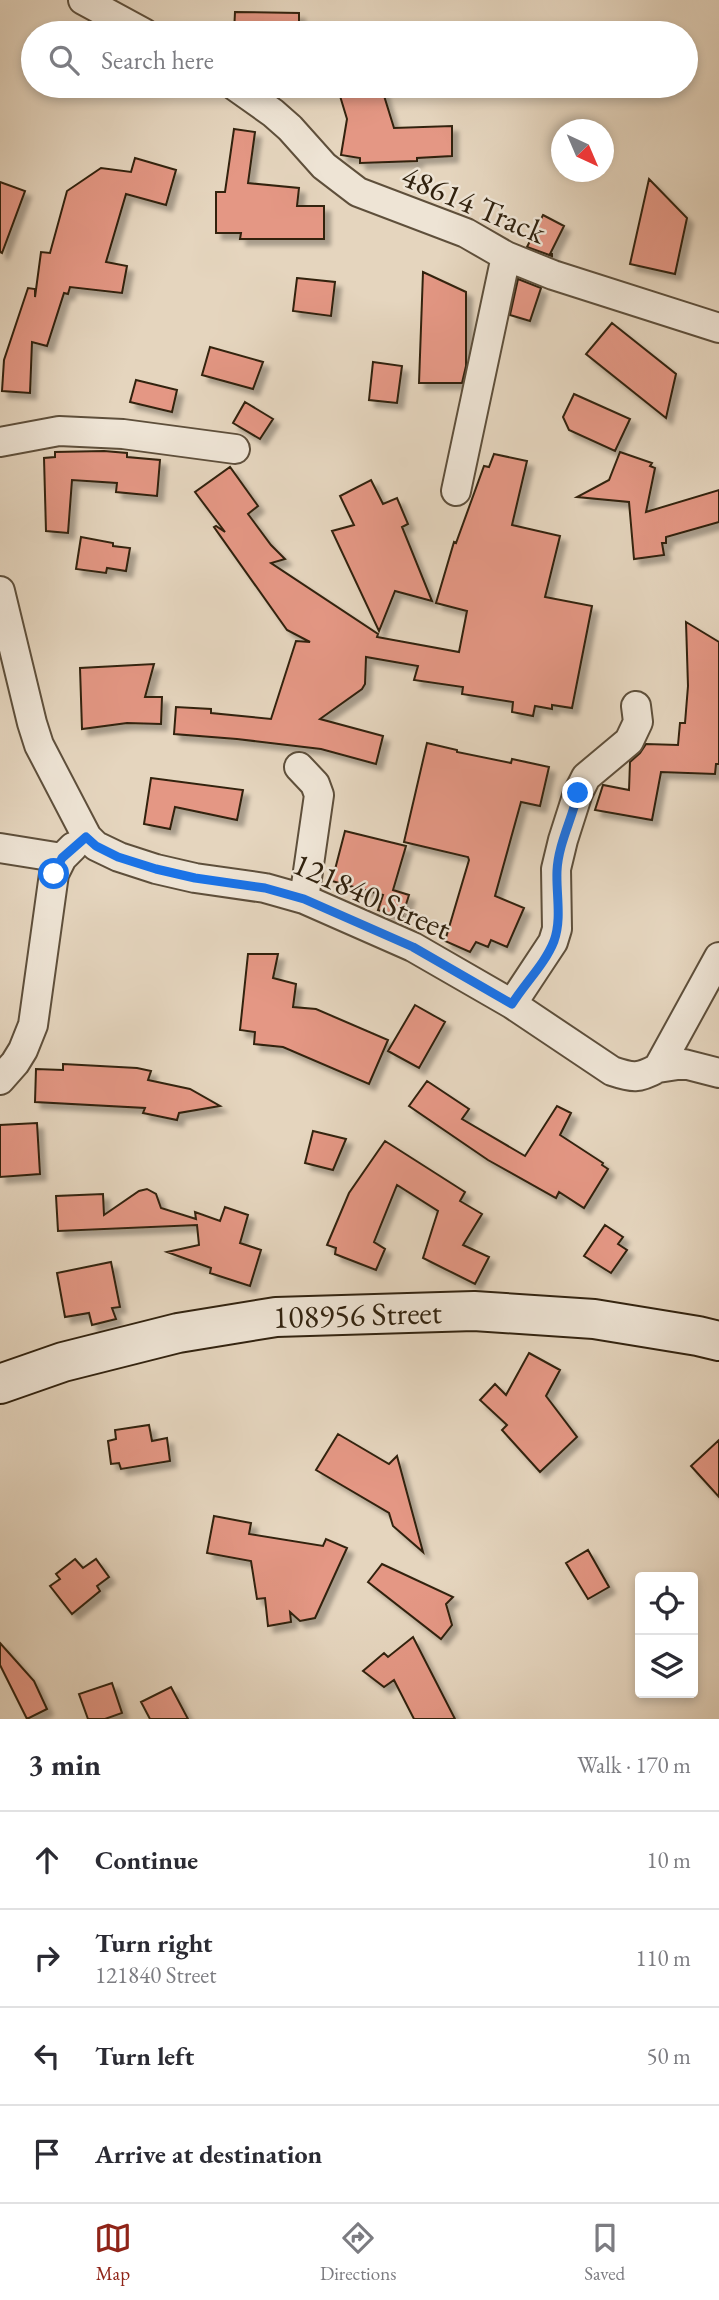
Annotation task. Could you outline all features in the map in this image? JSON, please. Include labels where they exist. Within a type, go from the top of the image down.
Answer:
[{"type":"street","points":[[83,0],[122,21]]},
{"type":"street","name":"48614 Track","points":[[252,98],[274,113],[324,166],[358,192],[466,233],[506,256],[595,290],[719,328]]},
{"type":"street","points":[[456,491],[506,256]]},
{"type":"street","points":[[0,442],[59,431],[123,434],[235,449]]},
{"type":"street","points":[[0,591],[39,745],[86,837],[62,858],[54,874],[33,1026],[23,1050],[0,1080]]},
{"type":"street","points":[[512,1004],[553,942],[557,929],[556,869],[578,793],[586,777],[629,741],[638,722],[636,706]]},
{"type":"street","points":[[299,767],[315,784],[318,794],[304,899]]},
{"type":"street","name":"121840 Street","points":[[86,837],[96,846],[118,857],[156,869],[195,878],[265,888],[304,899],[413,947],[512,1004],[612,1071],[631,1077],[644,1076],[658,1068],[684,1064],[719,1073]]},
{"type":"street","points":[[0,848],[62,858]]},
{"type":"street","points":[[658,1068],[719,957]]},
{"type":"street","name":"108956 Street","points":[[0,1384],[63,1363],[178,1333],[276,1317],[474,1311],[594,1319],[719,1341]]},
{"type":"building","points":[[235,12],[299,13],[299,21],[235,21]]},
{"type":"building","points":[[341,98],[385,98],[394,128],[452,126],[452,156],[417,158],[417,161],[360,163],[360,158],[341,155],[347,119]]},
{"type":"building","points":[[234,129],[255,132],[248,183],[299,188],[297,206],[324,206],[324,239],[240,239],[241,233],[216,233],[216,192],[225,192]]},
{"type":"building","points":[[135,158],[176,170],[166,205],[126,194],[106,262],[127,266],[122,293],[70,287],[68,294],[64,293],[47,346],[32,342],[30,393],[2,391],[4,360],[28,288],[35,289],[35,297],[41,252],[50,253],[67,191],[101,168],[131,172]]},
{"type":"building","points":[[649,179],[687,218],[675,274],[630,264]]},
{"type":"building","points":[[0,182],[25,191],[2,253],[0,252]]},
{"type":"building","points":[[543,215],[564,226],[550,254],[552,256],[527,247]]},
{"type":"building","points":[[423,272],[466,292],[466,366],[462,383],[419,383]]},
{"type":"building","points":[[297,278],[335,282],[331,316],[293,311]]},
{"type":"building","points":[[518,279],[541,288],[530,321],[510,315]]},
{"type":"building","points":[[612,323],[676,374],[666,418],[586,354]]},
{"type":"building","points":[[210,347],[263,362],[253,389],[202,375]]},
{"type":"building","points":[[373,362],[402,366],[397,403],[369,400]]},
{"type":"building","points":[[136,380],[177,390],[172,412],[130,402]]},
{"type":"building","points":[[574,394],[630,419],[615,451],[569,430],[563,417]]},
{"type":"building","points":[[245,402],[273,419],[260,439],[233,423]]},
{"type":"building","points":[[55,452],[127,453],[127,457],[160,460],[157,496],[116,492],[117,483],[72,480],[68,533],[46,531],[44,458],[55,457]]},
{"type":"building","points":[[620,452],[652,463],[650,466],[655,468],[646,512],[719,490],[719,522],[666,537],[666,543],[662,543],[664,555],[634,559],[629,502],[577,497],[609,480]]},
{"type":"building","points":[[494,454],[527,461],[512,525],[560,536],[545,597],[592,606],[572,708],[535,706],[533,716],[512,712],[513,702],[462,694],[463,687],[414,680],[418,666],[366,657],[365,684],[362,689],[320,719],[383,736],[376,764],[321,749],[174,734],[176,707],[211,709],[211,713],[271,719],[296,641],[310,642],[287,630],[214,527],[225,532],[195,492],[230,467],[258,506],[248,514],[285,559],[271,563],[378,634],[377,637],[459,652],[467,611],[436,603],[454,542],[456,543],[484,466],[489,467]]},
{"type":"building","points":[[371,480],[383,504],[397,498],[408,524],[402,527],[432,601],[395,591],[379,631],[332,531],[354,525],[340,496]]},
{"type":"building","points":[[81,537],[130,548],[126,571],[107,568],[106,573],[76,569]]},
{"type":"building","points":[[686,622],[719,642],[719,764],[716,764],[715,774],[661,772],[652,820],[595,810],[603,785],[629,790],[630,762],[646,744],[678,745],[680,723],[685,723],[688,686]]},
{"type":"building","points":[[154,664],[145,697],[162,697],[161,724],[127,723],[82,729],[80,668]]},
{"type":"building","points":[[427,743],[511,763],[512,759],[549,767],[540,806],[521,802],[495,896],[524,908],[507,947],[491,940],[488,947],[476,942],[470,952],[445,941],[468,857],[404,842]]},
{"type":"building","points":[[151,778],[243,790],[237,820],[175,807],[170,829],[144,824]]},
{"type":"building","points":[[345,831],[406,846],[393,890],[409,895],[402,917],[378,910],[383,895],[332,881]]},
{"type":"building","points":[[248,954],[278,954],[273,978],[296,984],[293,1007],[316,1009],[388,1040],[369,1084],[283,1047],[254,1044],[255,1032],[240,1030]]},
{"type":"building","points":[[415,1005],[445,1022],[419,1068],[388,1051]]},
{"type":"building","points":[[63,1064],[151,1071],[148,1080],[190,1089],[220,1106],[179,1113],[177,1120],[143,1113],[145,1108],[35,1102],[36,1069],[63,1070]]},
{"type":"building","points":[[427,1081],[469,1109],[462,1119],[525,1156],[557,1106],[571,1113],[560,1135],[608,1169],[584,1208],[559,1192],[556,1198],[488,1160],[409,1106]]},
{"type":"building","points":[[37,1123],[40,1174],[0,1177],[0,1125]]},
{"type":"building","points":[[313,1131],[346,1139],[333,1170],[305,1163]]},
{"type":"building","points":[[385,1141],[465,1192],[460,1201],[482,1214],[463,1245],[489,1257],[475,1284],[423,1258],[438,1211],[397,1185],[374,1242],[385,1249],[376,1270],[335,1254],[336,1248],[327,1245],[349,1193]]},
{"type":"building","points":[[147,1189],[156,1194],[161,1208],[196,1219],[195,1212],[220,1221],[225,1207],[248,1215],[240,1243],[261,1250],[250,1286],[210,1273],[211,1268],[167,1252],[199,1245],[197,1225],[58,1231],[56,1196],[103,1194],[104,1215],[139,1191]]},
{"type":"building","points":[[605,1225],[623,1237],[618,1244],[627,1250],[611,1273],[584,1256]]},
{"type":"building","points":[[111,1262],[120,1307],[112,1308],[116,1319],[92,1325],[89,1313],[65,1317],[57,1273]]},
{"type":"building","points":[[529,1353],[560,1370],[546,1396],[577,1437],[540,1472],[502,1430],[507,1425],[480,1400],[495,1384],[506,1395]]},
{"type":"building","points":[[149,1425],[152,1441],[167,1438],[170,1461],[121,1469],[119,1463],[111,1464],[108,1441],[116,1439],[115,1430]]},
{"type":"building","points":[[338,1434],[389,1464],[397,1456],[423,1552],[393,1526],[389,1513],[316,1470]]},
{"type":"building","points":[[719,1440],[719,1497],[691,1466]]},
{"type":"building","points":[[214,1516],[251,1523],[249,1534],[323,1546],[326,1539],[347,1548],[315,1618],[300,1621],[290,1612],[291,1622],[268,1626],[265,1598],[257,1599],[251,1561],[207,1553]]},
{"type":"building","points":[[588,1550],[609,1587],[588,1599],[566,1563]]},
{"type":"building","points":[[75,1559],[83,1568],[96,1559],[109,1577],[97,1586],[100,1591],[72,1614],[50,1586],[60,1579],[56,1574]]},
{"type":"building","points":[[382,1564],[453,1597],[446,1604],[452,1625],[441,1639],[368,1582]]},
{"type":"building","points":[[413,1637],[455,1719],[414,1719],[394,1680],[384,1687],[363,1671],[384,1653],[388,1657]]},
{"type":"building","points":[[0,1643],[34,1681],[47,1709],[27,1719],[0,1665]]},
{"type":"building","points":[[112,1683],[122,1713],[105,1719],[88,1719],[79,1694]]},
{"type":"building","points":[[171,1687],[188,1719],[150,1719],[141,1702]]},
{"type":"route","points":[[54,874],[68,851],[86,837],[96,846],[118,857],[156,869],[195,878],[242,883],[304,899],[413,947],[512,1004],[553,942],[557,929],[556,869],[578,793]]}]
